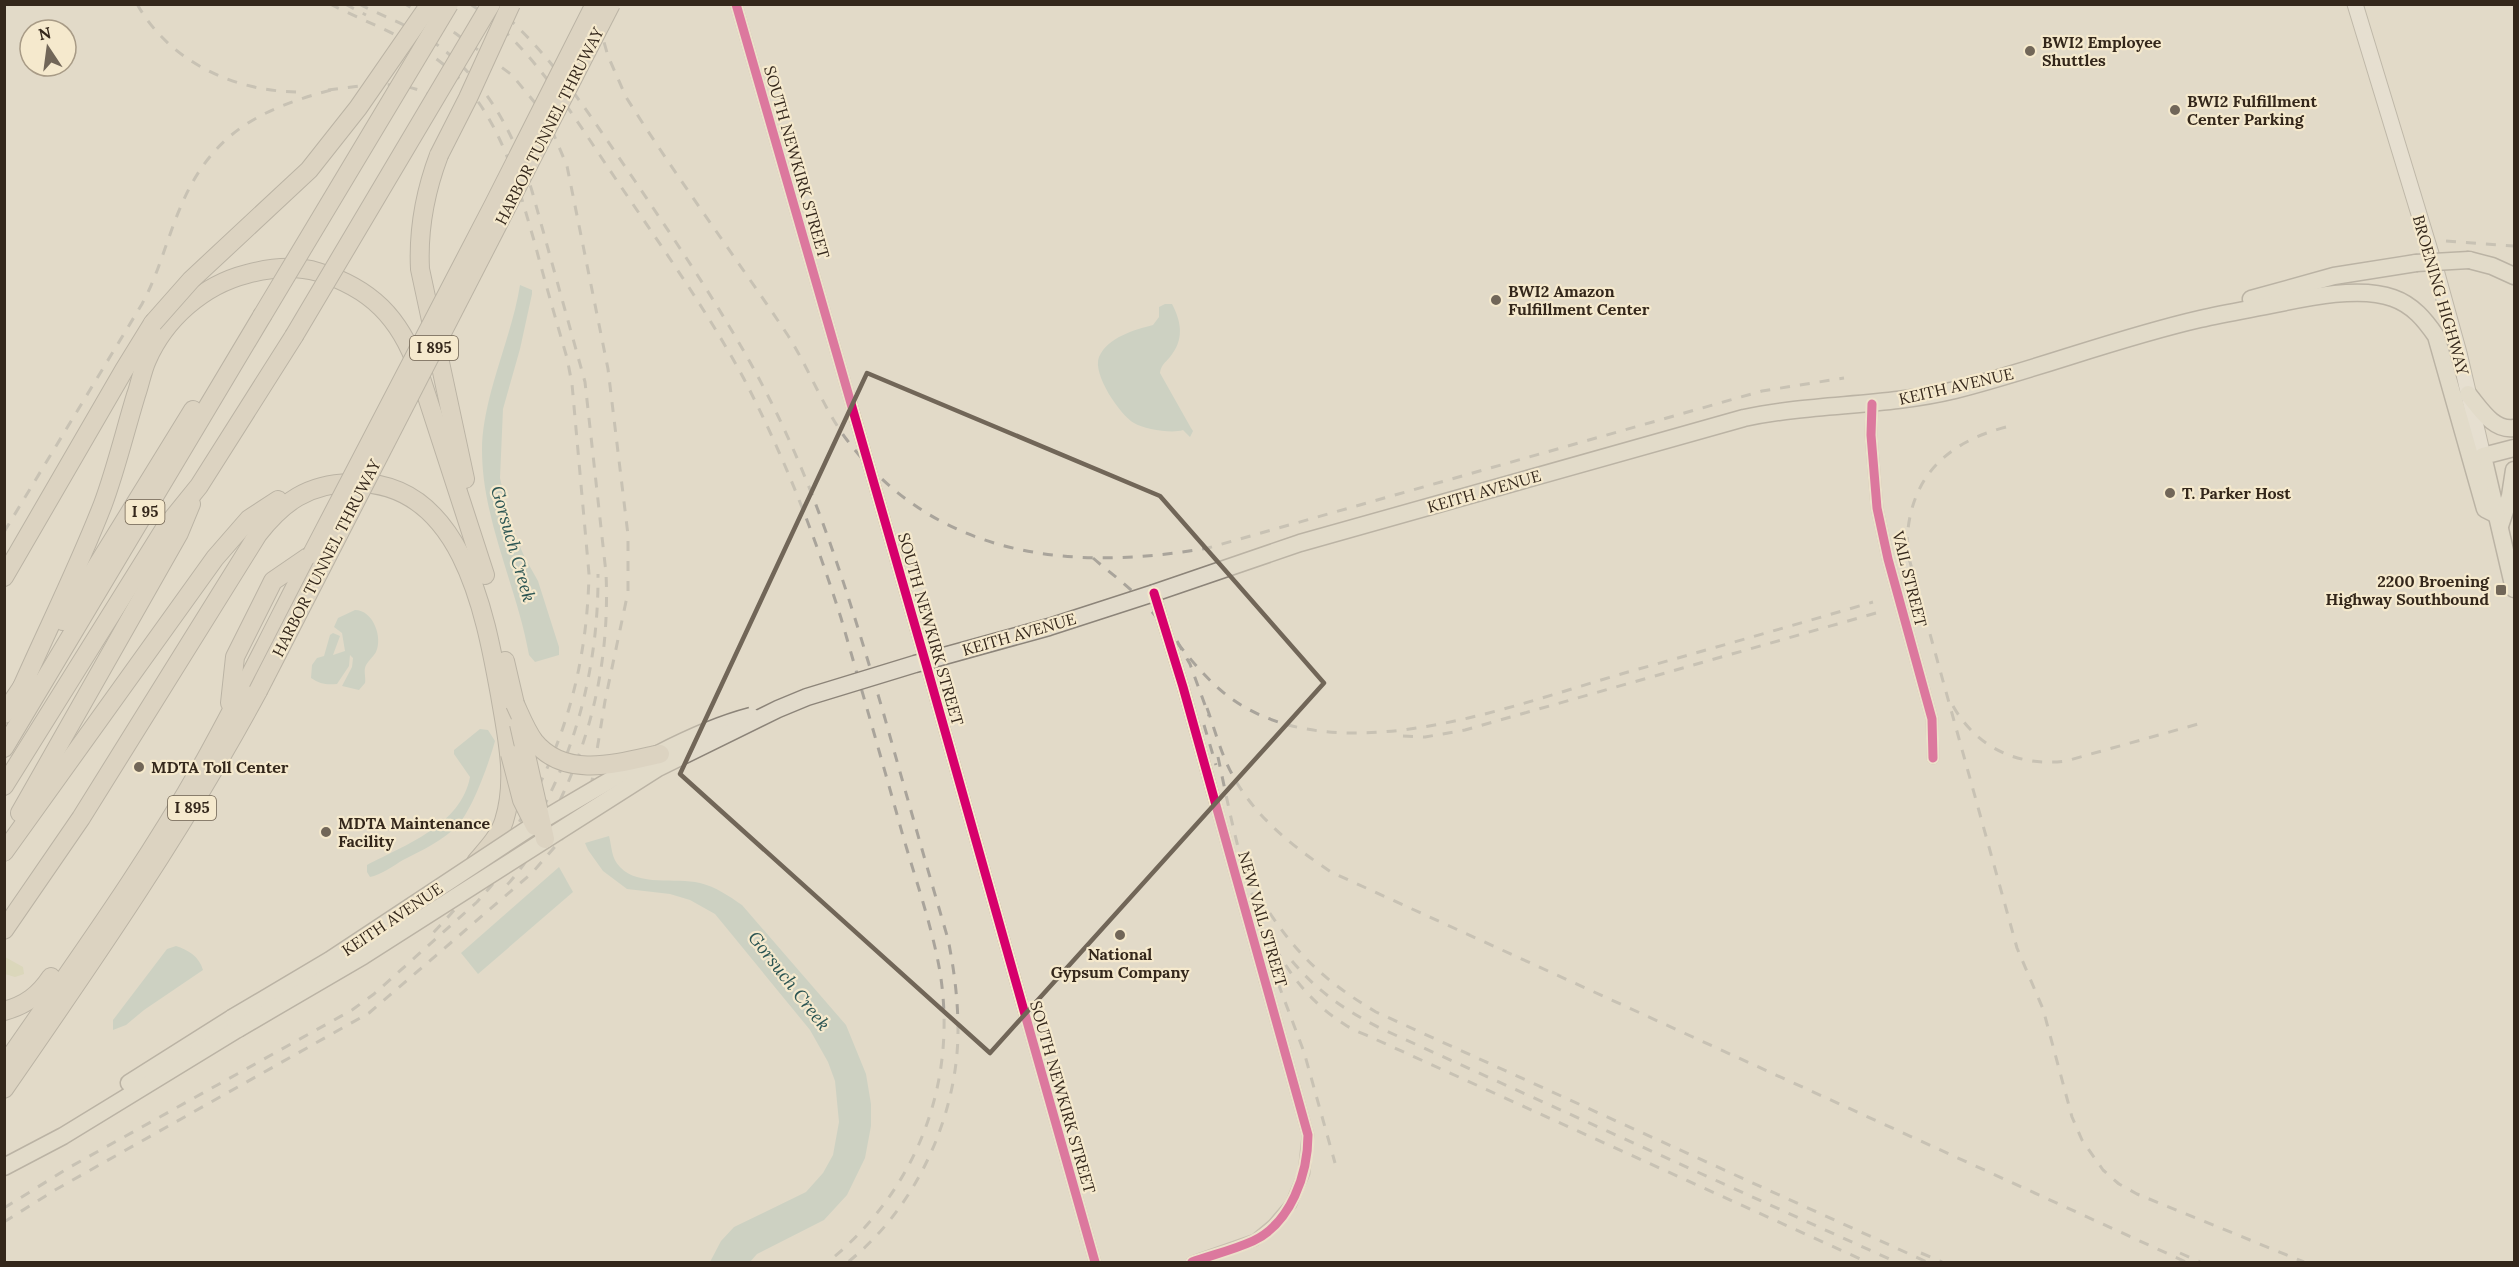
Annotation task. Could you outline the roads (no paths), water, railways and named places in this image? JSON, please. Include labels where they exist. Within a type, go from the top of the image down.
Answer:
[{"type":"highway","points":[[4,576],[153,323],[191,280],[309,170],[358,108],[430,4]]},
{"type":"highway","name":"I 95","points":[[4,748],[85,617],[449,4]]},
{"type":"highway","name":"I 95","points":[[4,786],[165,528],[199,486],[294,336],[491,4]]},
{"type":"highway","points":[[511,4],[431,177],[424,201],[419,249],[424,293],[515,704],[540,828]]},
{"type":"highway","name":"HARBOR TUNNEL THRUWAY","points":[[4,1066],[109,915],[209,753],[499,195],[595,4]]},
{"type":"highway","name":"HARBOR TUNNEL THRUWAY","points":[[4,1089],[169,846],[219,763],[611,4]]},
{"type":"highway","points":[[22,687],[86,548],[104,500],[147,360],[165,331],[180,313],[205,291],[225,281],[263,270],[311,269],[338,279],[367,296],[388,314],[409,343],[485,575]]},
{"type":"highway","name":"I 95","points":[[4,714],[210,383],[262,316]]},
{"type":"highway","points":[[4,852],[215,558],[249,519],[284,497],[325,486],[361,482],[399,491],[432,515],[452,538],[467,565],[480,601],[510,754],[522,800],[540,828]]},
{"type":"highway","name":"I 95","points":[[4,842],[179,533],[199,486]]},
{"type":"highway","points":[[4,930],[81,818],[258,534],[286,503],[304,493]]},
{"type":"highway","points":[[230,713],[235,657],[273,581],[312,554]]},
{"type":"highway","points":[[515,704],[536,743],[561,761],[579,766],[596,766],[660,754]]},
{"type":"highway","points":[[4,1011],[25,1004],[39,994],[117,888],[172,799],[209,753]]},
{"type":"highway","points":[[476,862],[498,834],[503,823],[511,786],[510,754]]},
{"type":"main road","name":"BROENING HIGHWAY","points":[[2355,4],[2436,270],[2469,394],[2514,589]]},
{"type":"main road","name":"KEITH AVENUE","points":[[4,1167],[20,1158],[53,1131],[235,1023],[476,862],[658,768],[778,710],[829,690],[1049,627],[1300,543],[1744,418],[1805,407],[1872,404],[1955,390],[2199,319],[2240,303],[2299,285],[2367,269],[2416,262],[2481,259],[2507,267]]},
{"type":"main road","name":"KEITH AVENUE","points":[[2199,319],[2313,297],[2348,295],[2374,294],[2393,297],[2412,308],[2436,336],[2485,509],[2499,521]]},
{"type":"main road","points":[[2469,394],[2489,419],[2504,428],[2514,428]]},
{"type":"main road","points":[[2483,456],[2514,448]]},
{"type":"main road","points":[[2499,521],[2510,496],[2514,470]]},
{"type":"main road","name":"KEITH AVENUE","points":[[235,1023],[363,956],[540,828],[660,754],[724,723],[778,710]]},
{"type":"street","name":"SOUTH NEWKIRK STREET","points":[[736,4],[1095,1263]]},
{"type":"street","name":"VAIL STREET","points":[[1872,404],[1872,446],[1877,508],[1891,569],[1932,719],[1934,758]]},
{"type":"street","name":"NEW VAIL STREET","points":[[1154,593],[1183,687],[1308,1135],[1304,1173],[1291,1204],[1274,1225],[1255,1240],[1192,1263]]},
{"type":"street","name":"KEITH AVENUE","points":[[926,664],[1109,610]]},
{"type":"water","name":"Gorsuch Creek","points":[[520,285],[532,290],[532,294],[520,349],[503,409],[500,478],[510,524],[538,581],[559,647],[559,655],[535,662],[529,655],[517,604],[494,528],[484,476],[482,450],[487,410]]},
{"type":"water","points":[[1172,304],[1180,331],[1175,351],[1162,366],[1160,373],[1193,431],[1190,437],[1183,430],[1158,430],[1144,427],[1128,419],[1103,383],[1098,364],[1103,350],[1115,339],[1153,325],[1159,317],[1159,307]]},
{"type":"water","points":[[355,610],[367,614],[371,619],[378,639],[376,652],[365,668],[365,683],[359,690],[342,686],[352,667],[353,658],[350,655],[349,666],[337,684],[323,684],[314,680],[311,678],[312,665],[317,658],[324,656],[330,635],[333,633],[340,636],[333,655],[345,651],[342,633],[334,627],[338,618]]},
{"type":"water","points":[[480,729],[488,730],[495,741],[480,785],[464,817],[452,830],[425,849],[370,877],[367,865],[414,841],[443,821],[455,808],[465,794],[470,777],[454,754],[454,750]]},
{"type":"water","name":"Gorsuch Creek","points":[[609,836],[615,860],[628,873],[647,879],[700,883],[717,889],[742,905],[846,1025],[866,1074],[871,1104],[871,1126],[865,1158],[847,1195],[824,1220],[757,1254],[750,1262],[710,1262],[721,1241],[734,1227],[806,1192],[823,1173],[833,1155],[839,1122],[835,1081],[828,1062],[810,1030],[715,914],[690,900],[670,894],[627,889],[603,871],[585,843]]},
{"type":"water","points":[[559,867],[573,892],[478,974],[461,953]]},
{"type":"water","points":[[176,946],[192,954],[199,961],[203,970],[126,1025],[113,1030],[113,1020],[167,949]]},
{"type":"railway","points":[[137,4],[151,25],[168,43],[208,71],[255,87],[304,92]]},
{"type":"railway","points":[[330,4],[417,46],[443,64],[478,102],[492,124],[512,170],[567,358],[572,384],[589,574],[585,627],[577,677],[564,724],[546,770],[524,813],[497,855],[466,896],[431,935]]},
{"type":"railway","points":[[345,4],[366,15]]},
{"type":"railway","points":[[359,4],[421,34],[448,54],[481,87],[506,126],[532,191],[585,382],[606,573],[605,638],[601,670],[587,731],[564,791],[530,855],[504,888]]},
{"type":"railway","points":[[4,1222],[55,1190],[369,1013],[532,873],[567,833],[591,787],[605,701],[628,592],[628,535],[608,369],[567,166],[551,128],[540,109],[512,75],[455,33],[405,4]]},
{"type":"railway","points":[[470,4],[510,36],[563,100],[729,351],[759,408],[785,467],[831,587],[933,938],[940,972],[944,1014],[942,1055],[936,1094],[924,1132],[907,1169],[885,1202],[859,1234],[828,1262]]},
{"type":"railway","points":[[492,4],[514,23],[552,65],[603,134],[711,296],[778,416],[810,489],[849,601],[948,939],[955,984],[958,1030],[956,1062],[941,1127],[913,1188],[894,1215],[848,1262]]},
{"type":"railway","points":[[593,4],[608,56],[626,97],[787,334],[838,428],[847,440],[882,480],[922,510],[964,532],[1010,547],[1057,555],[1107,558],[1157,555],[1208,548],[1762,391],[1844,378]]},
{"type":"railway","points":[[328,90],[367,85],[393,85],[405,86],[430,95]]},
{"type":"railway","points":[[4,532],[142,304],[181,206],[208,159],[224,141],[262,115],[309,96],[335,89]]},
{"type":"railway","points":[[2446,241],[2514,246]]},
{"type":"railway","points":[[2006,427],[1983,434],[1963,444],[1932,470],[1921,486],[1913,505],[1908,527],[1907,551],[2017,948],[2043,1009],[2072,1117],[2082,1140],[2103,1170],[2119,1184],[2137,1194],[2304,1262]]},
{"type":"railway","points":[[1093,558],[1138,597],[1201,671],[1226,695],[1241,705],[1284,724],[1332,732],[1382,732],[1433,725],[1485,714],[1873,602]]},
{"type":"railway","points":[[4,1208],[70,1167],[352,1010],[374,994],[477,902],[506,867],[531,830],[552,790],[569,749],[582,707],[591,663],[598,574]]},
{"type":"railway","points":[[1403,736],[1425,737],[1465,730],[1876,613]]},
{"type":"railway","points":[[1177,641],[1190,664],[1209,716]]},
{"type":"railway","points":[[1953,706],[1974,733],[1987,743],[2000,752],[2031,761],[2066,761],[2198,724]]},
{"type":"railway","points":[[1207,708],[1228,766],[1251,803],[1288,841],[1331,872],[2186,1262]]},
{"type":"railway","points":[[1204,725],[1216,765]]},
{"type":"railway","points":[[1218,757],[1234,830],[1256,905],[1271,940],[1290,972],[1314,1001],[1356,1031],[1867,1262]]},
{"type":"railway","points":[[1259,896],[1283,932],[1309,962],[1339,988],[1376,1012],[1927,1262]]},
{"type":"railway","points":[[1267,945],[1278,983],[1304,1052],[1335,1163]]},
{"type":"railway","points":[[1292,961],[1333,1000],[1382,1029],[1896,1262]]},
{"type":"railway","points":[[1921,1253],[1942,1262]]},
{"type":"railway","points":[[2180,1253],[2200,1262]]},
{"type":"place","name":"BWI2 Employee Shuttles","points":[[2030,51]]},
{"type":"place","name":"BWI2 Fulfillment Center Parking","points":[[2175,110]]},
{"type":"place","name":"BWI2 Amazon Fulfillment Center","points":[[1496,300]]},
{"type":"place","name":"T. Parker Host","points":[[2170,493]]},
{"type":"place","name":"2200 Broening Highway Southbound","points":[[2501,590]]},
{"type":"place","name":"MDTA Toll Center","points":[[139,767]]},
{"type":"place","name":"MDTA Maintenance Facility","points":[[326,832]]},
{"type":"place","name":"National Gypsum Company","points":[[1120,935]]}]
